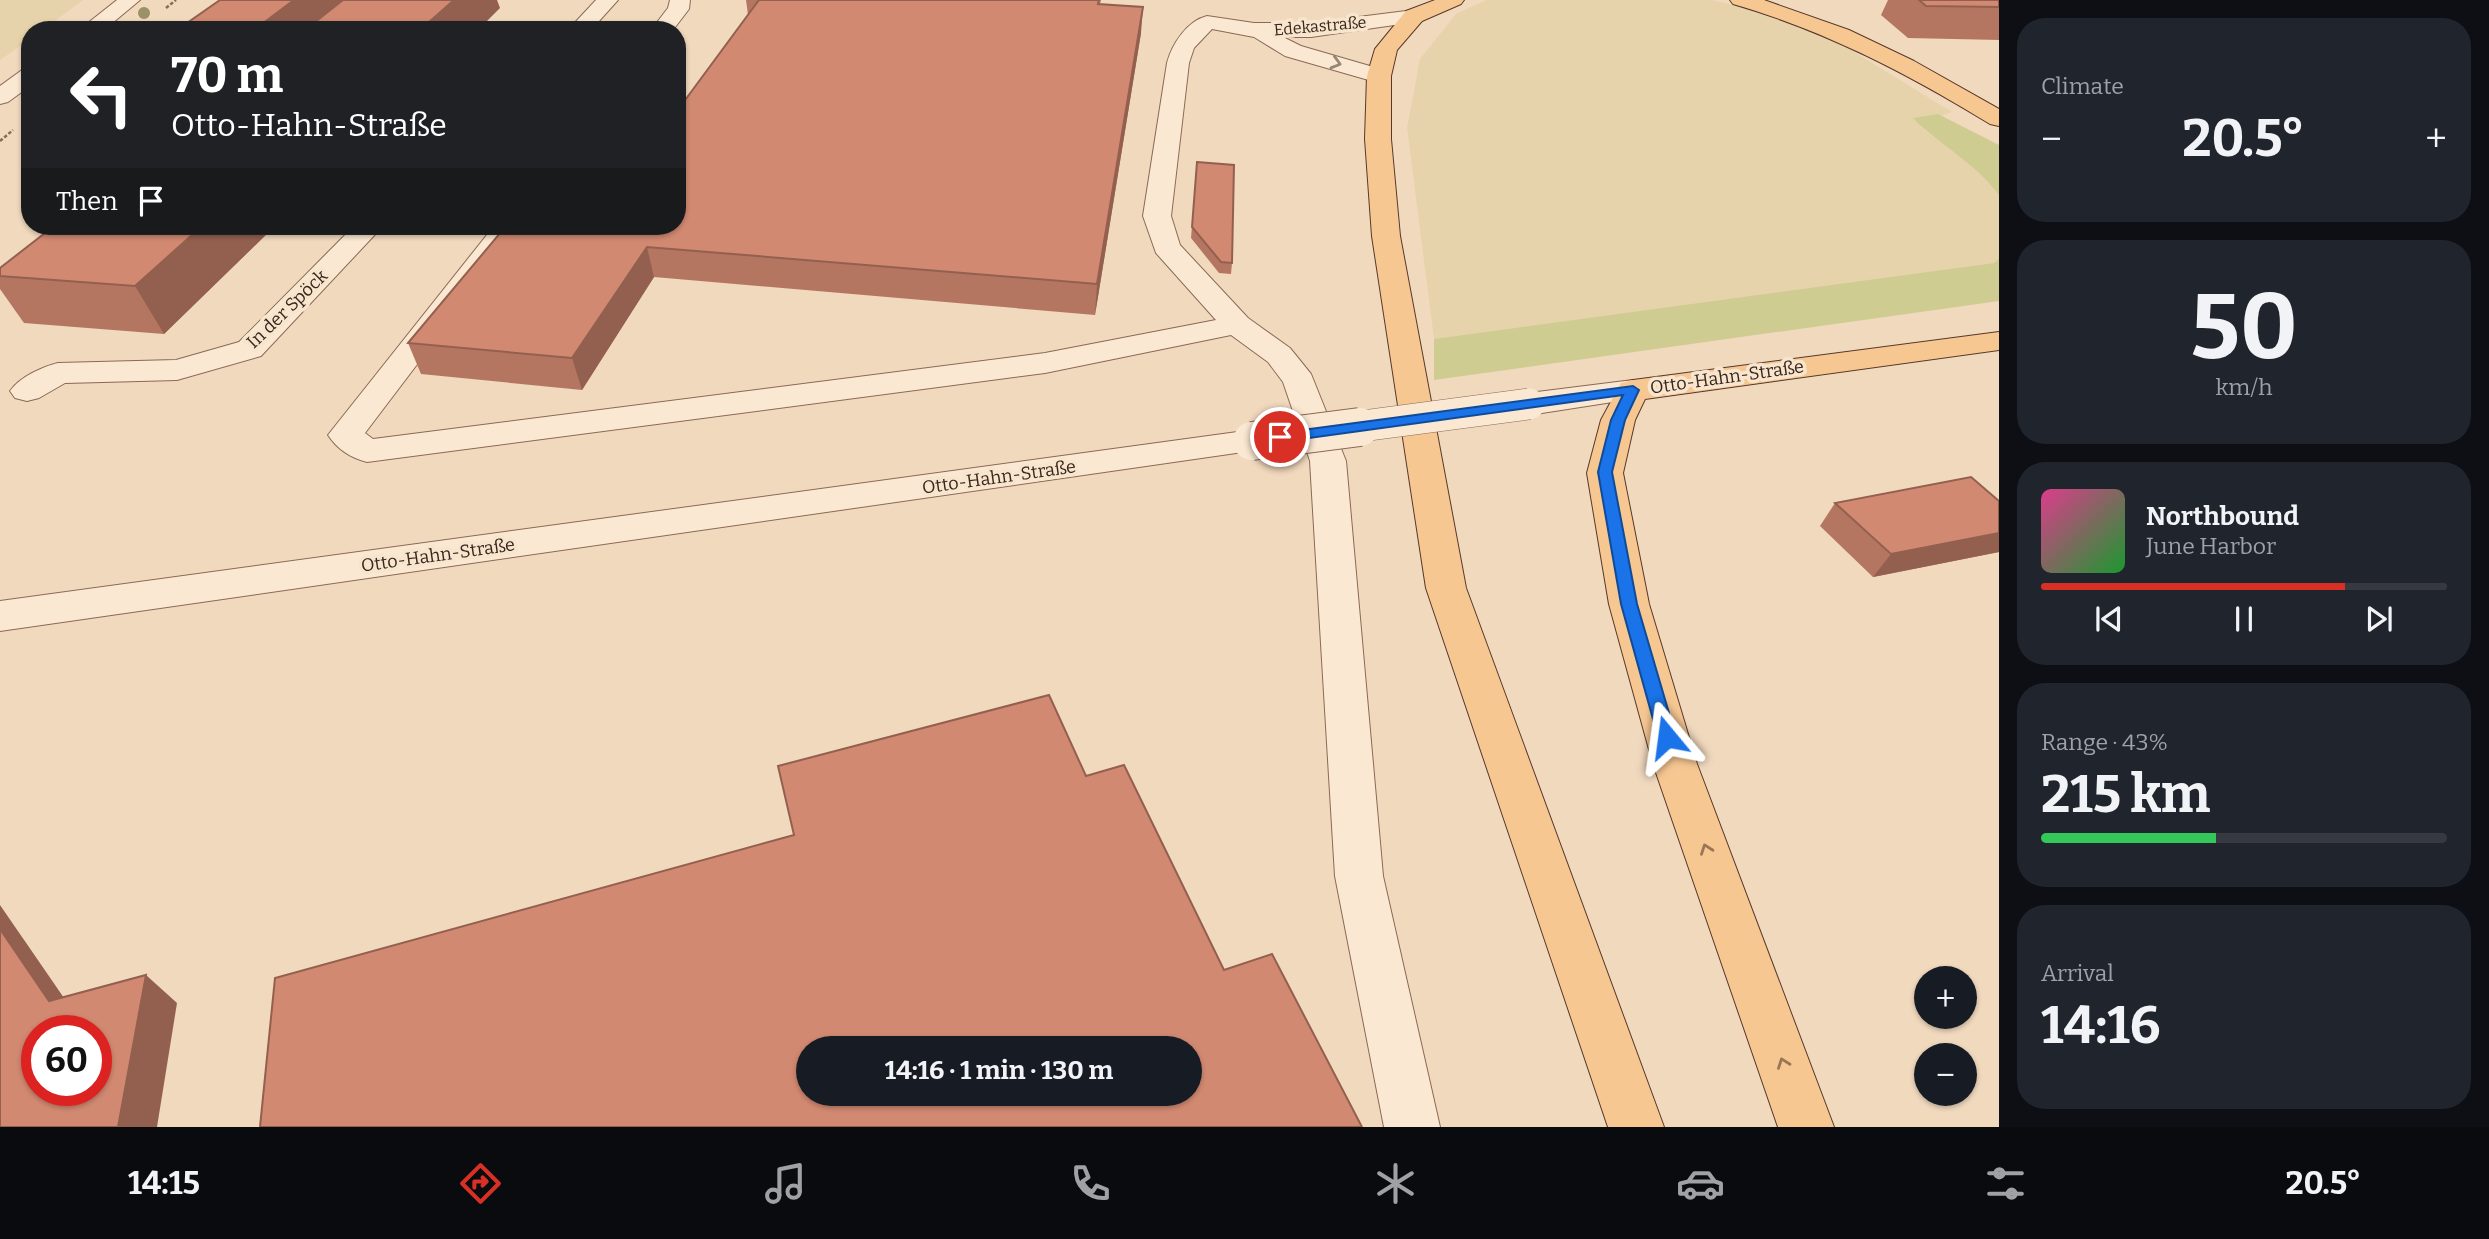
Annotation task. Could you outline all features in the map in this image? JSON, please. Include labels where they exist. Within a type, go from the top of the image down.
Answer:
[{"type":"main road","points":[[1454,0],[1415,16],[1387,49],[1379,76],[1378,139],[1386,236],[1446,588],[1636,1127]]},
{"type":"main road","points":[[1740,0],[1822,25],[1867,44],[1999,119]]},
{"type":"main road","name":"Otto-Hahn-Straße","points":[[1633,390],[1999,341]]},
{"type":"main road","points":[[1633,390],[1618,420],[1605,472],[1629,604],[1675,764],[1806,1127]]},
{"type":"street","points":[[102,21],[130,0]]},
{"type":"street","points":[[588,21],[608,0]]},
{"type":"street","points":[[669,21],[678,9],[680,0]]},
{"type":"street","name":"Edekastraße","points":[[1237,325],[1166,247],[1157,216],[1178,63],[1183,46],[1209,12],[1254,30],[1311,30],[1415,16]]},
{"type":"street","points":[[1254,30],[1293,51],[1379,76]]},
{"type":"street","points":[[1311,30],[1387,49]]},
{"type":"street","points":[[0,97],[21,82]]},
{"type":"street","name":"In der Spöck","points":[[27,391],[58,373],[177,370],[250,349],[360,235]]},
{"type":"street","points":[[501,235],[345,435],[367,451],[1045,363],[1237,325],[1279,355],[1299,381],[1328,461],[1359,876],[1412,1127]]},
{"type":"street","name":"Otto-Hahn-Straße","points":[[0,616],[1633,390]]},
{"type":"shaded area","points":[[0,0],[83,0],[55,21],[21,21],[21,45],[0,60]]},
{"type":"shaded area","points":[[1486,0],[1712,0],[1776,15],[1830,37],[1952,112],[1941,116],[1914,118],[1927,132],[1987,177],[1999,195],[1999,258],[1994,263],[1434,339],[1407,128],[1420,59],[1456,14]]},
{"type":"shaded area","points":[[1938,114],[1999,145],[1999,195],[1980,173],[1913,118]]},
{"type":"shaded area","points":[[1999,258],[1999,301],[1434,380],[1434,339],[1994,263]]},
{"type":"building","points":[[220,0],[294,0],[266,21],[190,21]]},
{"type":"building","points":[[343,0],[454,0],[430,21],[316,21]]},
{"type":"building","points":[[759,0],[1099,0],[1098,4],[1143,7],[1097,284],[647,247],[572,358],[408,343],[498,235],[686,235],[686,99]]},
{"type":"building","points":[[1919,0],[1999,0],[1999,7],[1926,6]]},
{"type":"building","points":[[1197,162],[1234,165],[1232,263],[1221,262],[1192,227]]},
{"type":"building","points":[[42,235],[192,235],[135,286],[0,276],[0,268]]},
{"type":"building","points":[[1971,477],[1999,501],[1999,533],[1891,554],[1835,503]]},
{"type":"building","points":[[1049,695],[1086,776],[1124,765],[1224,970],[1272,954],[1362,1127],[260,1127],[275,978],[794,835],[778,766]]},
{"type":"building","points":[[0,929],[49,1001],[146,975],[118,1127],[0,1127]]},
{"type":"route","points":[[1280,437],[1633,390],[1618,420],[1605,472],[1629,604],[1667,737]]}]
